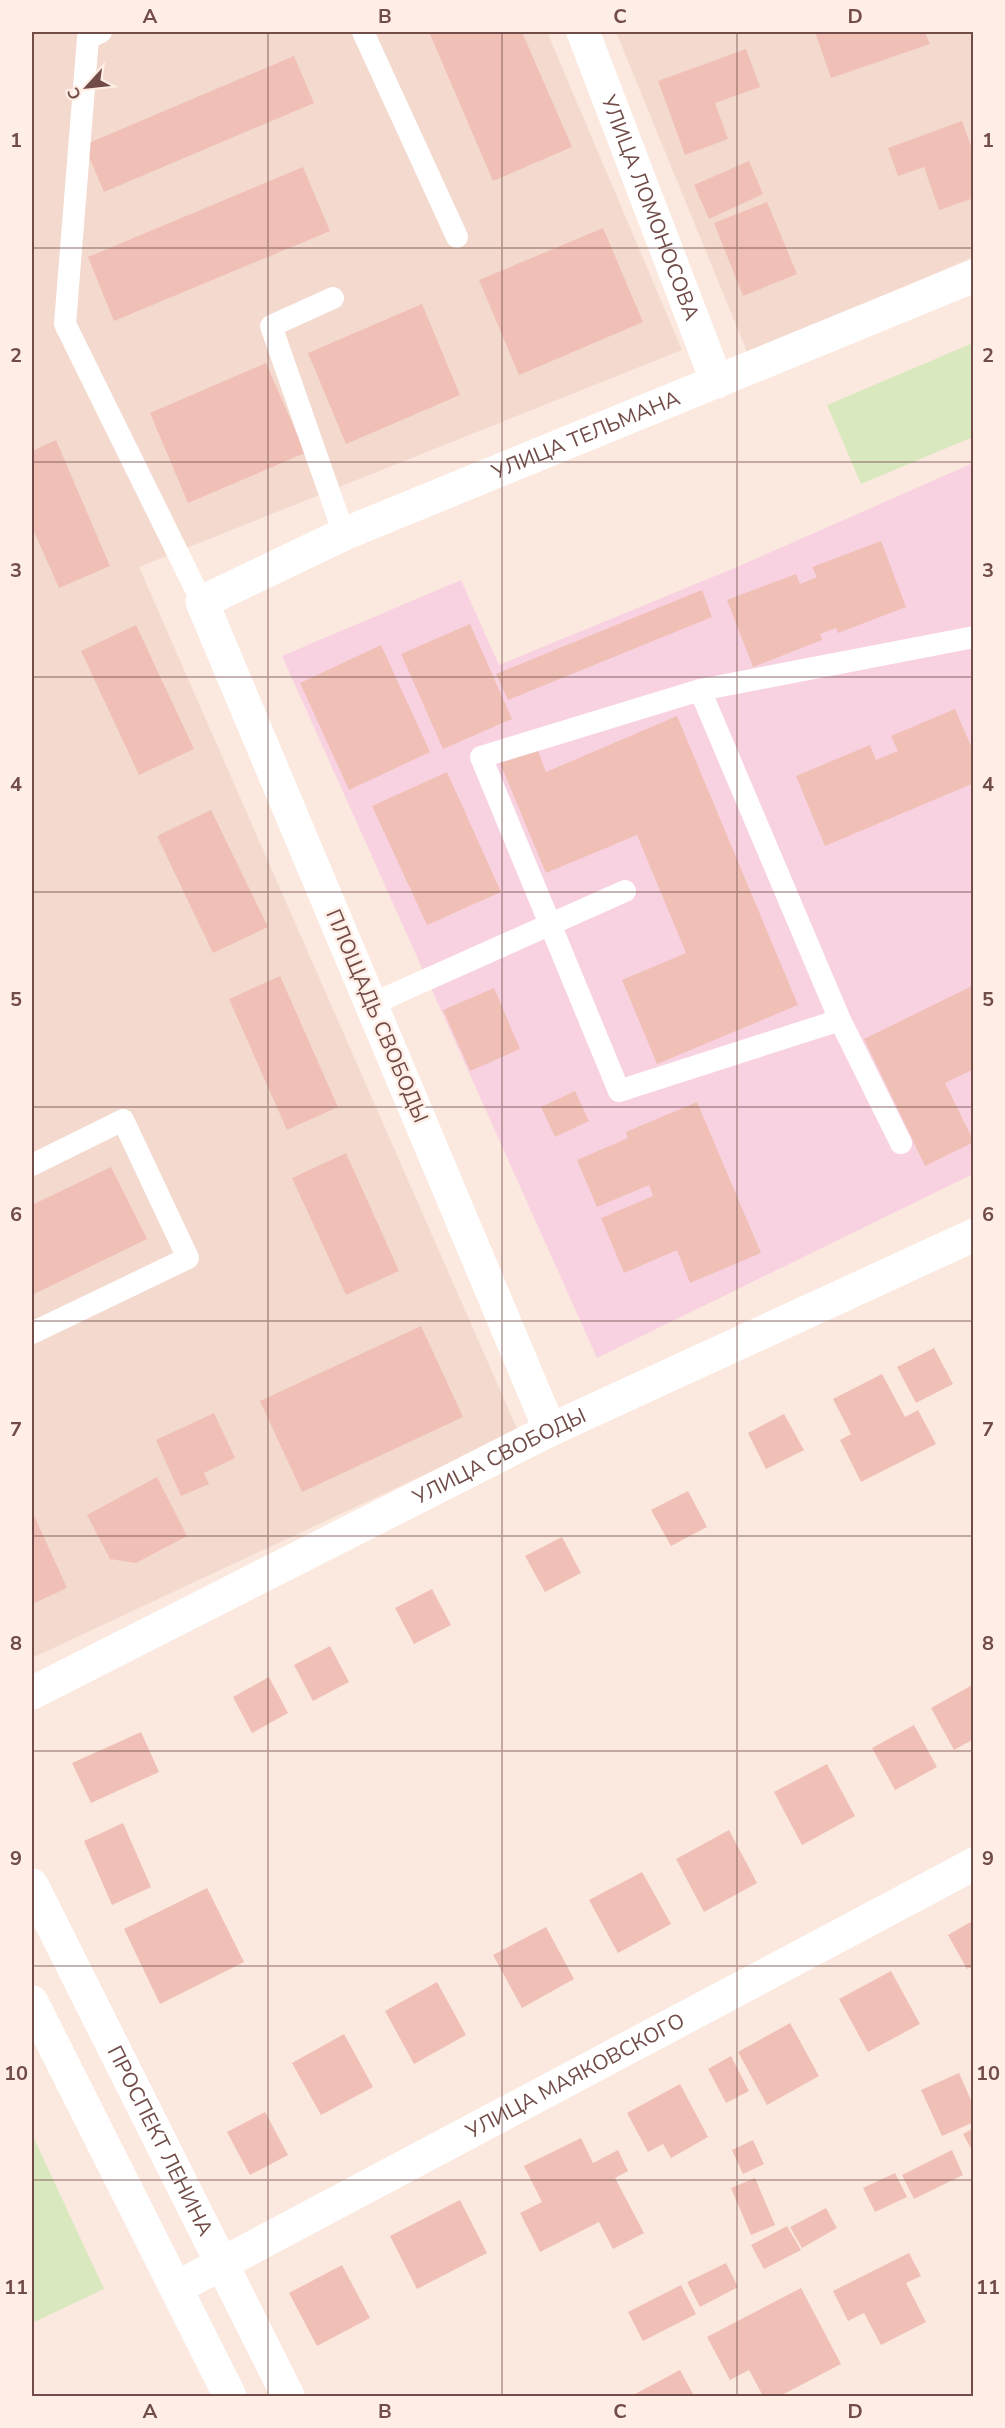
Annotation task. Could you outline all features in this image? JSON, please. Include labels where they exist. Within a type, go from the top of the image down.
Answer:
[{"type":"street","name":"УЛИЦА ЛОМОНОСОВА","points":[[583,32],[717,382]]},
{"type":"street","name":"УЛИЦА ТЕЛЬМАНА","points":[[202,602],[344,534],[974,276]]},
{"type":"street","name":"ПЛОЩАДЬ СВОБОДЫ","points":[[202,602],[550,1430]]},
{"type":"street","name":"УЛИЦА СВОБОДЫ","points":[[32,1693],[550,1430],[974,1235]]},
{"type":"street","name":"УЛИЦА МАЯКОВСКОГО","points":[[176,2288],[974,1864]]},
{"type":"street","name":"ПРОСПЕКТ ЛЕНИНА","points":[[32,1885],[288,2397]]},
{"type":"street","points":[[32,1993],[74,1972]]},
{"type":"street","points":[[32,2002],[230,2397]]},
{"type":"lane","points":[[101,32],[88,38],[65,324],[202,602]]},
{"type":"lane","points":[[363,32],[457,237]]},
{"type":"lane","points":[[333,298],[271,326],[344,534]]},
{"type":"lane","points":[[840,1020],[619,1091],[481,757],[700,690],[974,637]]},
{"type":"lane","points":[[700,690],[840,1020],[901,1143]]},
{"type":"lane","points":[[372,1004],[625,891]]},
{"type":"lane","points":[[32,1165],[123,1120],[188,1258],[32,1333]]},
{"type":"shaded area","points":[[32,32],[547,32],[682,350],[139,567],[518,1431],[32,1658]]},
{"type":"shaded area","points":[[616,32],[973,32],[973,257],[748,354]]},
{"type":"shaded area","points":[[973,463],[973,1174],[597,1358],[282,656],[461,580],[499,665],[737,567]]},
{"type":"green space","points":[[973,343],[973,437],[861,484],[827,405]]},
{"type":"green space","points":[[32,2134],[104,2289],[32,2323]]},
{"type":"building","points":[[429,32],[522,32],[572,147],[493,181]]},
{"type":"building","points":[[815,32],[925,32],[930,44],[831,78]]},
{"type":"building","points":[[746,49],[760,87],[715,103],[728,139],[685,155],[658,81]]},
{"type":"building","points":[[294,56],[314,103],[104,192],[84,145]]},
{"type":"building","points":[[962,121],[974,155],[974,198],[939,210],[924,167],[898,176],[888,148]]},
{"type":"building","points":[[749,161],[763,194],[709,219],[694,185]]},
{"type":"building","points":[[303,167],[330,231],[114,321],[88,257]]},
{"type":"building","points":[[767,202],[797,274],[743,296],[714,223]]},
{"type":"building","points":[[603,228],[643,322],[519,375],[479,280]]},
{"type":"building","points":[[422,304],[460,395],[346,444],[308,353]]},
{"type":"building","points":[[266,363],[305,453],[188,503],[150,413]]},
{"type":"building","points":[[56,440],[110,566],[59,588],[32,527],[32,451]]},
{"type":"building","points":[[881,541],[906,607],[838,633],[836,628],[820,634],[822,640],[753,667],[727,600],[796,574],[800,584],[817,577],[812,567]]},
{"type":"building","points":[[702,590],[712,617],[508,700],[496,674]]},
{"type":"building","points":[[470,624],[512,719],[443,749],[401,654]]},
{"type":"building","points":[[136,625],[194,749],[139,775],[81,651]]},
{"type":"building","points":[[381,645],[430,752],[349,790],[300,683]]},
{"type":"building","points":[[955,709],[974,753],[974,783],[825,846],[796,776],[870,745],[876,760],[898,751],[891,736]]},
{"type":"building","points":[[677,716],[798,1005],[657,1064],[622,980],[686,953],[637,835],[546,873],[500,763],[537,748],[546,772]]},
{"type":"building","points":[[447,772],[501,892],[427,925],[372,806]]},
{"type":"building","points":[[211,810],[268,927],[213,953],[157,836]]},
{"type":"building","points":[[280,976],[338,1107],[287,1130],[229,999]]},
{"type":"building","points":[[974,985],[974,1069],[945,1083],[974,1142],[925,1166],[864,1039]]},
{"type":"building","points":[[494,988],[520,1049],[470,1071],[443,1010]]},
{"type":"building","points":[[575,1091],[589,1121],[555,1137],[541,1107]]},
{"type":"building","points":[[697,1102],[761,1253],[690,1283],[677,1250],[624,1273],[601,1218],[653,1196],[649,1185],[597,1207],[577,1160],[628,1138],[626,1132]]},
{"type":"building","points":[[346,1153],[399,1271],[346,1295],[292,1178]]},
{"type":"building","points":[[111,1167],[147,1239],[32,1295],[32,1205]]},
{"type":"building","points":[[421,1326],[463,1417],[302,1492],[260,1401]]},
{"type":"building","points":[[934,1348],[953,1384],[916,1403],[897,1367]]},
{"type":"building","points":[[882,1374],[905,1417],[918,1410],[936,1444],[861,1482],[840,1440],[851,1434],[833,1399]]},
{"type":"building","points":[[214,1413],[235,1458],[204,1473],[209,1484],[181,1496],[156,1440]]},
{"type":"building","points":[[784,1414],[804,1450],[766,1469],[748,1433]]},
{"type":"building","points":[[157,1477],[187,1536],[136,1563],[110,1559],[87,1515]]},
{"type":"building","points":[[688,1491],[707,1527],[671,1546],[651,1510]]},
{"type":"building","points":[[32,1511],[67,1588],[32,1604]]},
{"type":"building","points":[[562,1537],[581,1573],[545,1592],[525,1556]]},
{"type":"building","points":[[432,1589],[451,1625],[414,1644],[395,1608]]},
{"type":"building","points":[[330,1646],[349,1682],[313,1701],[294,1665]]},
{"type":"building","points":[[269,1677],[288,1713],[252,1733],[233,1697]]},
{"type":"building","points":[[974,1684],[974,1739],[954,1750],[931,1708]]},
{"type":"building","points":[[914,1725],[937,1767],[895,1790],[872,1748]]},
{"type":"building","points":[[141,1732],[159,1772],[91,1803],[72,1763]]},
{"type":"building","points":[[827,1764],[855,1816],[802,1845],[774,1792]]},
{"type":"building","points":[[123,1823],[151,1887],[112,1905],[84,1841]]},
{"type":"building","points":[[729,1830],[757,1883],[704,1912],[676,1859]]},
{"type":"building","points":[[642,1872],[671,1924],[618,1953],[589,1900]]},
{"type":"building","points":[[207,1888],[244,1962],[160,2004],[124,1929]]},
{"type":"building","points":[[974,1920],[974,1966],[967,1969],[948,1935]]},
{"type":"building","points":[[546,1927],[574,1979],[522,2008],[493,1955]]},
{"type":"building","points":[[891,1971],[920,2024],[868,2052],[839,1999]]},
{"type":"building","points":[[437,1982],[466,2035],[414,2064],[385,2011]]},
{"type":"building","points":[[790,2023],[819,2076],[767,2105],[738,2052]]},
{"type":"building","points":[[344,2034],[373,2087],[321,2115],[292,2063]]},
{"type":"building","points":[[731,2056],[749,2091],[726,2103],[708,2069]]},
{"type":"building","points":[[959,2073],[974,2107],[974,2122],[942,2136],[921,2090]]},
{"type":"building","points":[[680,2084],[708,2137],[671,2158],[663,2144],[648,2152],[627,2113]]},
{"type":"building","points":[[265,2112],[288,2155],[250,2175],[227,2132]]},
{"type":"building","points":[[974,2128],[974,2154],[963,2134]]},
{"type":"building","points":[[581,2138],[593,2163],[618,2150],[628,2171],[615,2178],[644,2233],[613,2249],[599,2222],[540,2252],[520,2213],[542,2202],[524,2166]]},
{"type":"building","points":[[753,2140],[764,2164],[743,2174],[732,2150]]},
{"type":"building","points":[[952,2150],[963,2175],[914,2199],[902,2175]]},
{"type":"building","points":[[895,2173],[907,2197],[875,2212],[863,2188]]},
{"type":"building","points":[[755,2178],[775,2225],[751,2235],[731,2188]]},
{"type":"building","points":[[460,2200],[487,2253],[417,2289],[390,2236]]},
{"type":"building","points":[[826,2208],[837,2228],[802,2248],[790,2227]]},
{"type":"building","points":[[787,2226],[801,2250],[764,2269],[751,2245]]},
{"type":"building","points":[[909,2253],[921,2276],[906,2283],[926,2322],[881,2345],[864,2313],[848,2321],[833,2291]]},
{"type":"building","points":[[726,2263],[738,2287],[700,2307],[687,2282]]},
{"type":"building","points":[[342,2265],[370,2318],[317,2346],[289,2293]]},
{"type":"building","points":[[681,2285],[696,2314],[643,2341],[628,2312]]},
{"type":"building","points":[[801,2288],[841,2364],[780,2396],[763,2396],[749,2370],[730,2380],[707,2337]]},
{"type":"building","points":[[680,2370],[694,2396],[636,2396],[635,2394]]}]
